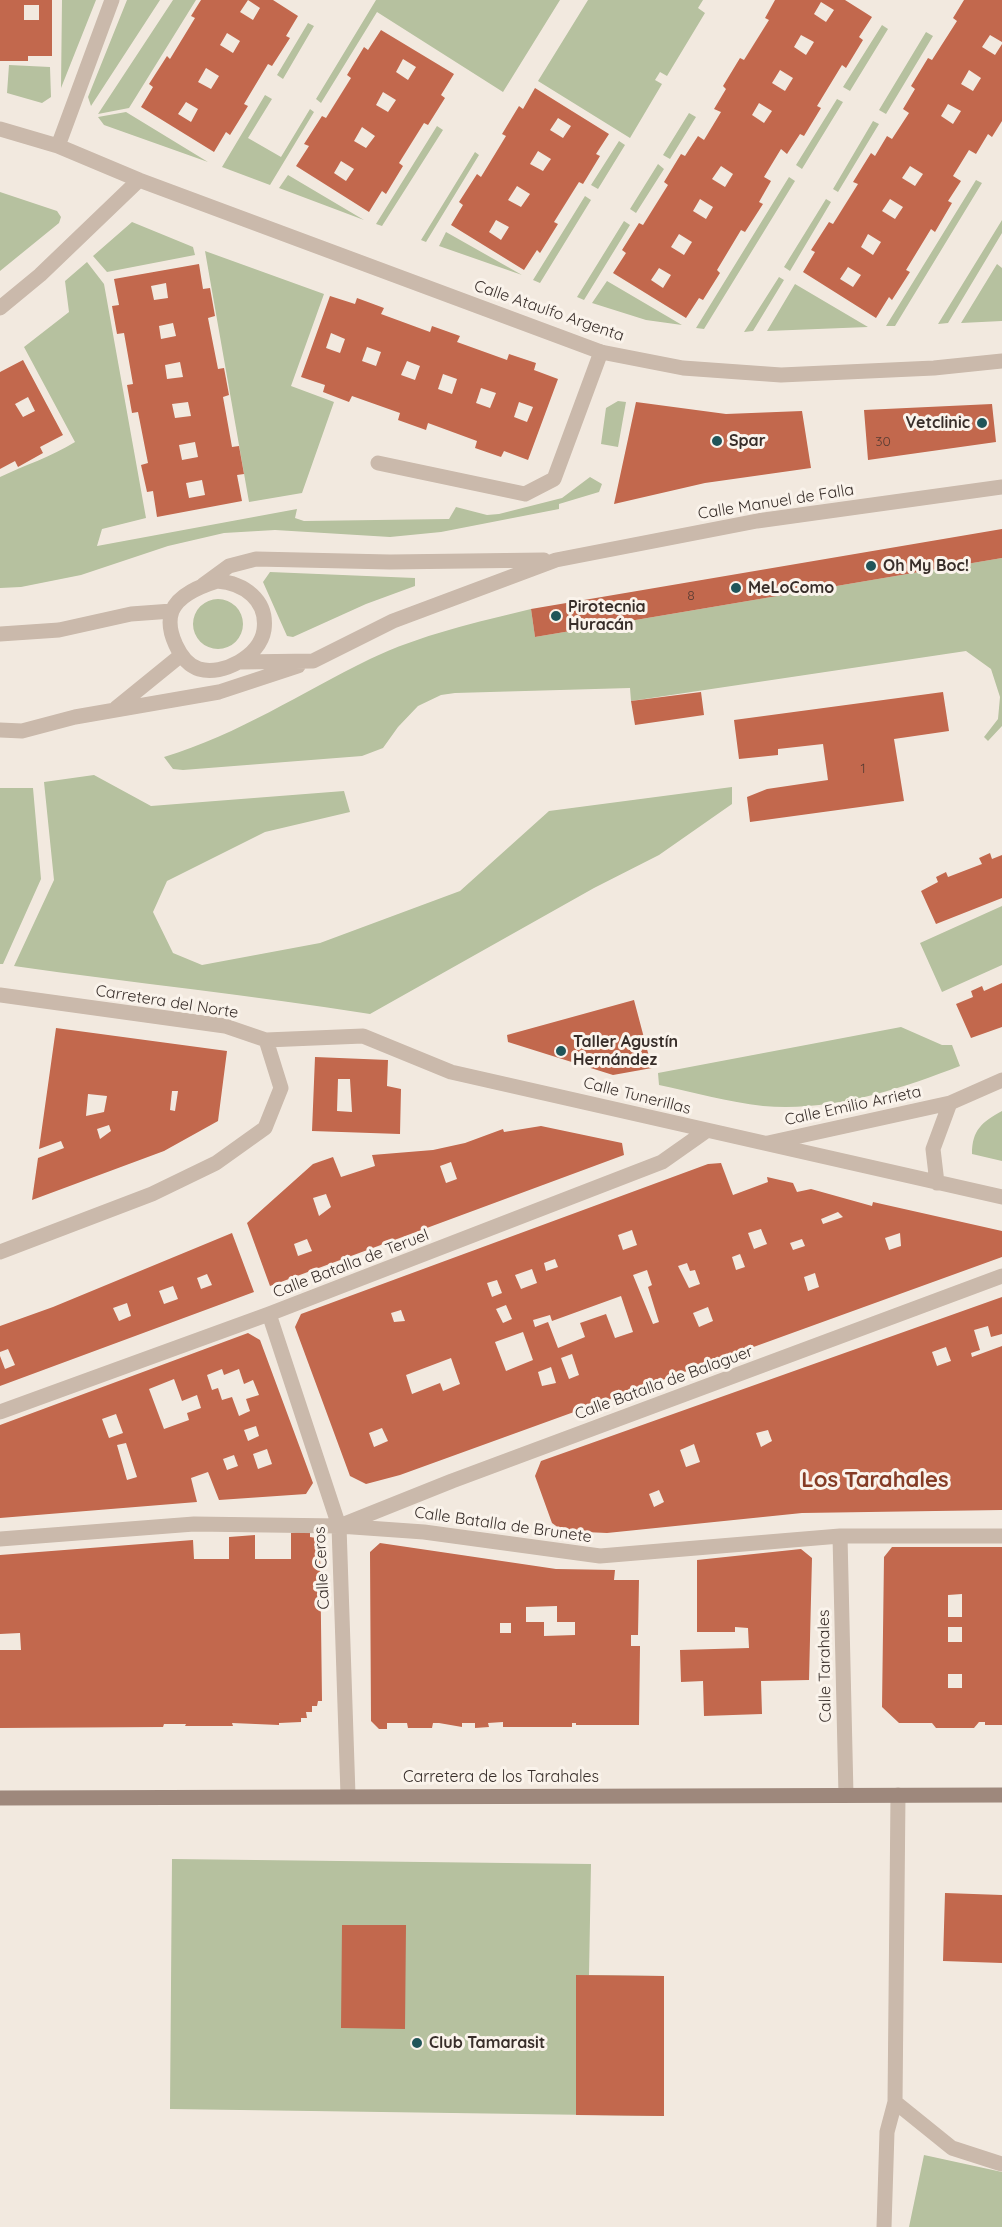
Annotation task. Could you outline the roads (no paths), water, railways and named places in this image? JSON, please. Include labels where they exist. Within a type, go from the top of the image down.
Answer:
[{"type":"street","points":[[58,146],[112,0]]},
{"type":"street","name":"Calle Ataulfo Argenta","points":[[0,129],[58,146],[139,180],[601,352],[683,368],[781,375],[934,368],[1002,361]]},
{"type":"street","points":[[0,308],[40,275],[139,180]]},
{"type":"street","points":[[378,463],[525,494],[554,478],[601,352]]},
{"type":"street","name":"Calle Manuel de Falla","points":[[0,730],[22,731],[113,709],[219,692],[312,661],[393,621],[556,560],[757,521],[1002,487]]},
{"type":"street","name":"Calle Manuel de Falla","points":[[203,585],[229,566],[256,559],[390,562],[556,560]]},
{"type":"street","points":[[0,634],[59,630],[131,614],[172,611],[188,594],[203,585],[217,581],[232,582],[245,588],[256,598],[263,611],[264,631],[252,654],[240,662],[199,669],[180,656],[172,631],[172,611]]},
{"type":"street","name":"Calle Manuel de Falla","points":[[113,709],[180,656]]},
{"type":"street","name":"Calle Manuel de Falla","points":[[240,662],[312,661]]},
{"type":"street","name":"Carretera del Norte","points":[[0,995],[225,1026],[266,1040]]},
{"type":"street","name":"Calle Tunerillas","points":[[266,1040],[363,1036],[451,1072],[596,1103],[706,1131],[1002,1197]]},
{"type":"street","points":[[0,1252],[152,1194],[216,1162],[265,1128],[281,1088],[266,1040]]},
{"type":"street","name":"Calle Emilio Arrieta","points":[[764,1144],[950,1103],[1002,1080]]},
{"type":"street","points":[[937,1182],[933,1149],[950,1103]]},
{"type":"street","name":"Calle Batalla de Teruel","points":[[0,1412],[269,1314],[662,1162],[706,1131]]},
{"type":"street","name":"Calle Batalla de Balaguer","points":[[339,1526],[452,1481],[1002,1276]]},
{"type":"street","name":"Calle Ceros","points":[[269,1314],[339,1526],[348,1795]]},
{"type":"street","name":"Calle Batalla de Brunete","points":[[0,1539],[194,1524],[339,1526],[424,1532],[600,1556],[840,1536],[1002,1536]]},
{"type":"street","name":"Calle Tarahales","points":[[840,1536],[846,1796]]},
{"type":"street","name":"Carretera de los Tarahales","points":[[0,1798],[348,1795],[1002,1795]]},
{"type":"street","points":[[884,2227],[887,2132],[895,2102],[898,1795]]},
{"type":"street","points":[[895,2102],[952,2148],[1002,2164]]},
{"type":"place","name":"Vetclinic","points":[[982,423]]},
{"type":"place","name":"Spar","points":[[717,441]]},
{"type":"place","name":"Oh My Boc!","points":[[871,566]]},
{"type":"place","name":"MeLoComo","points":[[736,588]]},
{"type":"place","name":"Pirotecnia Huracán","points":[[556,616]]},
{"type":"place","name":"Taller Agustín Hernández","points":[[561,1051]]},
{"type":"place","name":"Club Tamarasit","points":[[417,2043]]},
{"type":"district","name":"Los Tarahales","points":[[875,1480]]}]
